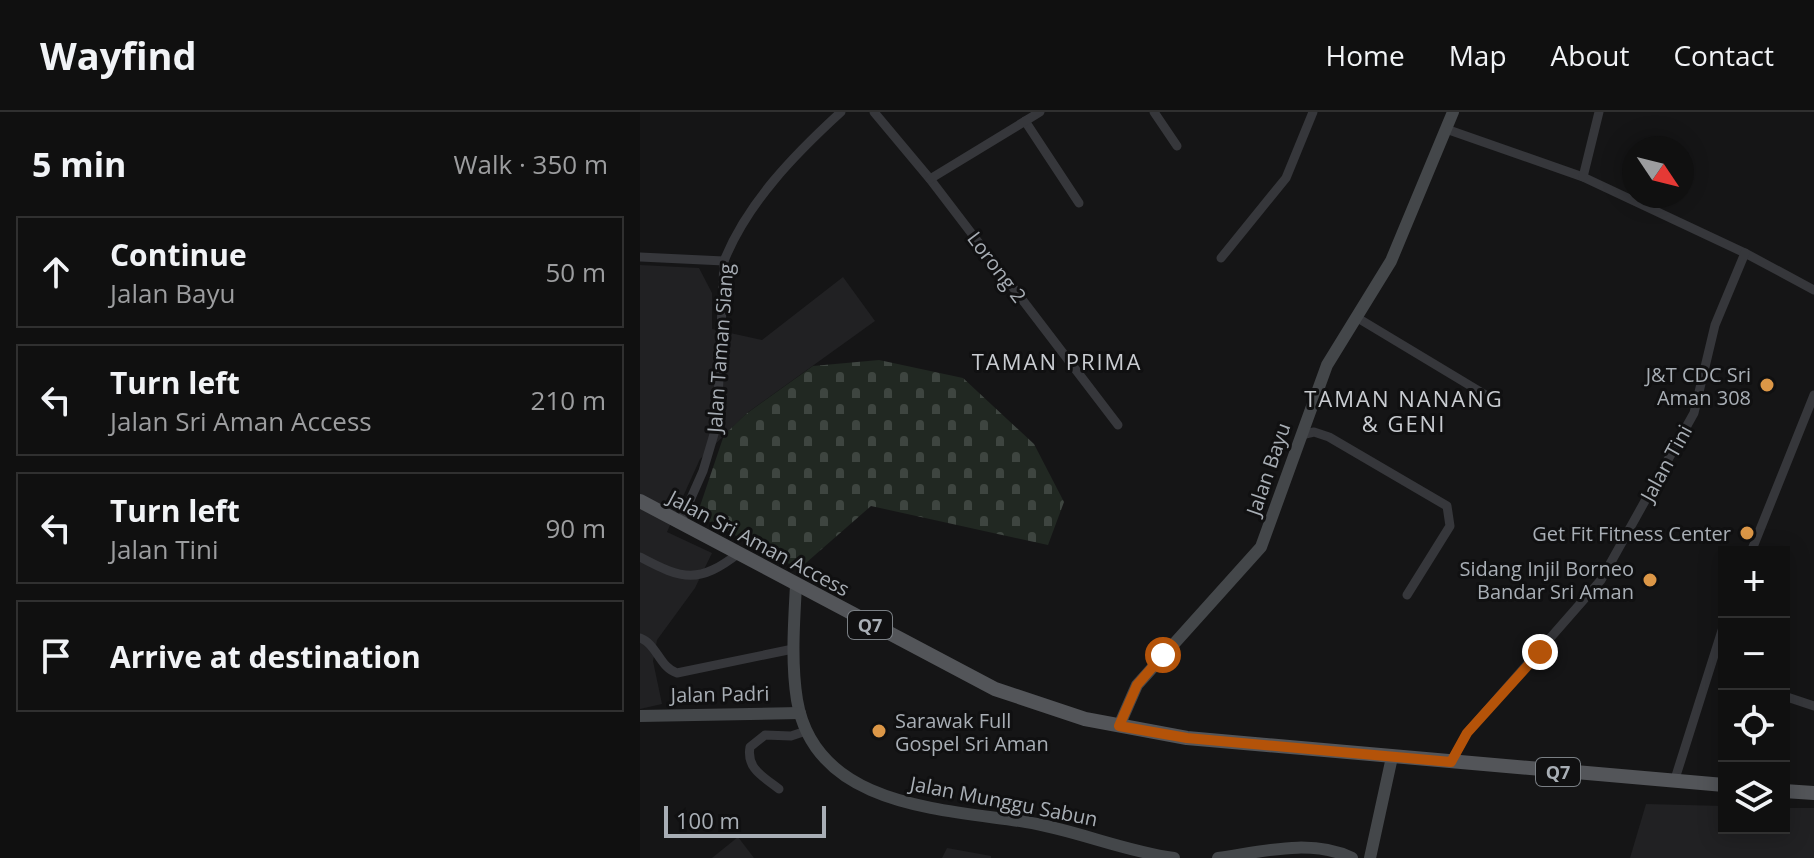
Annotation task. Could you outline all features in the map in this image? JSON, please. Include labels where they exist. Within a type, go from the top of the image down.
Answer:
[{"type":"main road","name":"Jalan Sri Aman Access","points":[[640,501],[995,689],[1045,708],[1119,726]]},
{"type":"main road","name":"Q7","points":[[1119,726],[1187,738],[1718,785]]},
{"type":"main road","points":[[1790,791],[1814,793]]},
{"type":"street","name":"Jalan Taman Siang","points":[[680,523],[703,471],[717,424],[724,261],[742,224],[764,193],[841,112]]},
{"type":"street","name":"Lorong 2","points":[[874,112],[930,179],[1118,425]]},
{"type":"street","points":[[930,179],[1040,112]]},
{"type":"street","points":[[1154,112],[1177,146]]},
{"type":"street","points":[[1221,258],[1286,178],[1313,112]]},
{"type":"street","name":"Jalan Bayu","points":[[1119,726],[1137,685],[1261,547],[1327,365],[1391,261],[1453,112]]},
{"type":"street","points":[[1583,177],[1599,112]]},
{"type":"street","points":[[1025,121],[1079,203]]},
{"type":"street","points":[[1446,129],[1583,177],[1745,253],[1814,290]]},
{"type":"street","name":"Jalan Tini","points":[[1451,762],[1467,733],[1601,580],[1694,413],[1711,338],[1745,253]]},
{"type":"street","points":[[640,257],[724,261]]},
{"type":"street","points":[[1356,317],[1494,400]]},
{"type":"street","points":[[1753,546],[1814,395]]},
{"type":"street","points":[[1301,435],[1314,432],[1329,437],[1447,506],[1450,526],[1407,595]]},
{"type":"street","points":[[640,557],[677,576],[688,577],[716,570],[739,553]]},
{"type":"street","name":"Jalan Munggu Sabun","points":[[796,585],[793,649],[800,713],[806,731],[820,754],[855,782],[908,805],[1025,822],[1174,858]]},
{"type":"street","points":[[640,638],[648,641],[665,665],[677,673],[793,649]]},
{"type":"street","points":[[1674,782],[1718,643]]},
{"type":"street","points":[[1790,698],[1814,706]]},
{"type":"street","name":"Jalan Padri","points":[[640,716],[800,713]]},
{"type":"street","points":[[779,789],[750,763],[750,747],[765,735],[791,736],[806,731]]},
{"type":"street","points":[[1370,858],[1392,757]]},
{"type":"street","points":[[1218,858],[1297,847],[1323,849],[1352,858]]},
{"type":"shaded area","points":[[640,265],[699,268],[712,293],[712,329],[762,340],[843,277],[875,321],[747,413],[700,459],[667,532],[712,553],[695,588],[657,640],[653,661],[662,704],[640,709]]},
{"type":"shaded area","points":[[1646,804],[1718,806],[1718,834],[1790,834],[1790,808],[1814,808],[1814,858],[1630,858]]},
{"type":"shaded area","points":[[738,837],[754,858],[712,858]]},
{"type":"shaded area","points":[[947,848],[991,856],[991,858],[942,858]]},
{"type":"green space","points":[[879,360],[963,378],[1034,444],[1064,502],[1048,545],[871,506],[799,569],[697,515],[724,435],[746,414],[813,366]]},
{"type":"place","name":"J&T CDC Sri Aman 308","points":[[1767,385]]},
{"type":"place","name":"Get Fit Fitness Center","points":[[1747,533]]},
{"type":"place","name":"Sidang Injil Borneo Bandar Sri Aman","points":[[1650,580]]},
{"type":"place","name":"Sarawak Full Gospel Sri Aman","points":[[879,731]]},
{"type":"district","name":"TAMAN PRIMA","points":[[1057,361]]},
{"type":"district","name":"TAMAN NANANG & GENI","points":[[1404,410]]},
{"type":"route","points":[[1163,655],[1137,685],[1119,726],[1187,738],[1451,762],[1457,746],[1467,733],[1540,652]]}]
